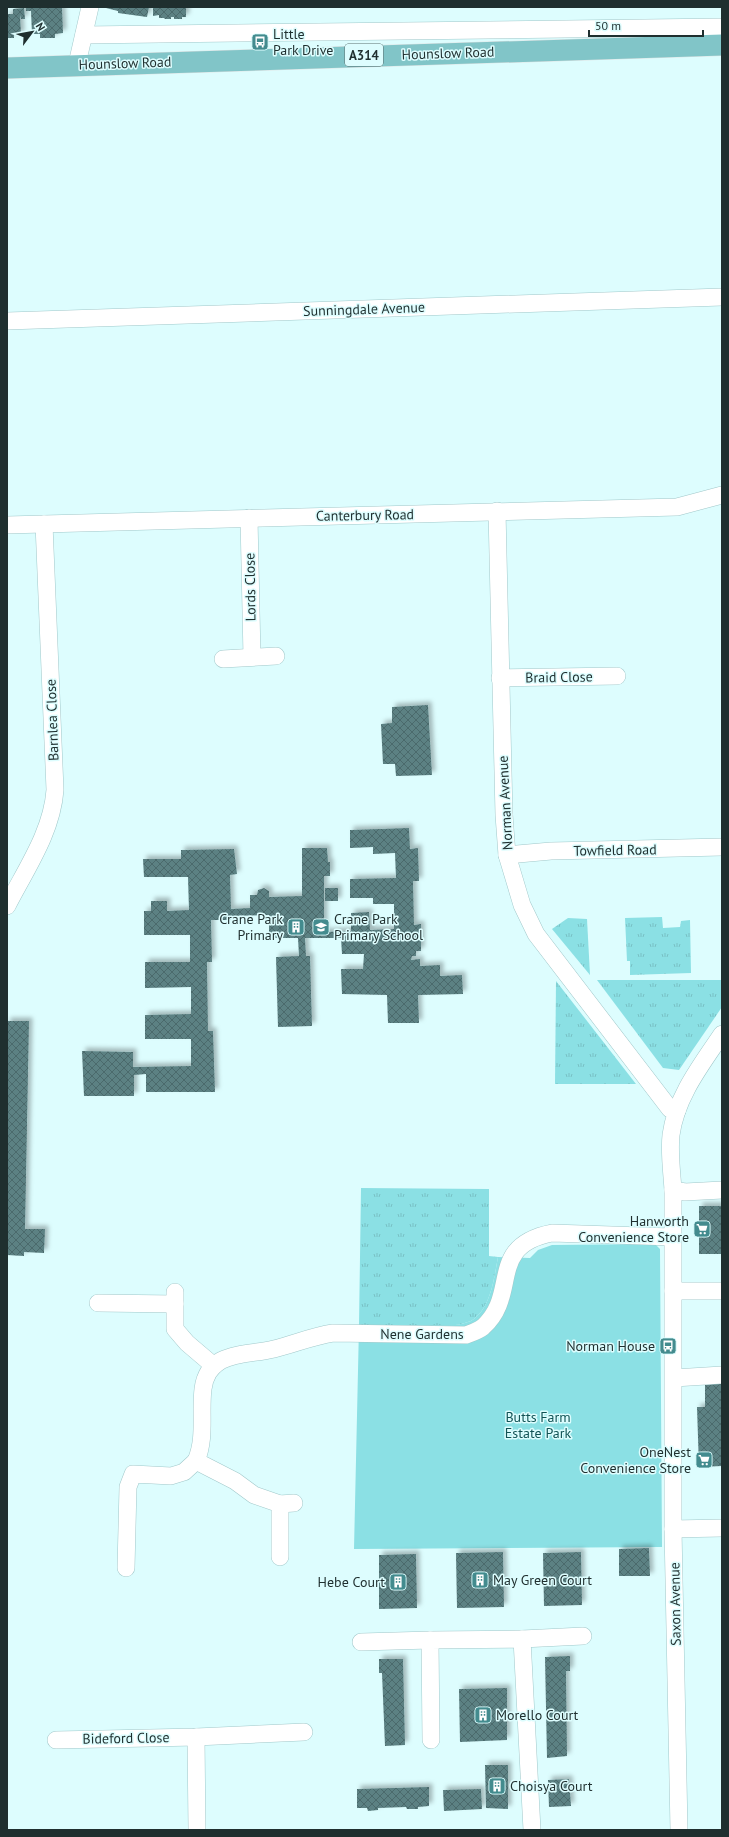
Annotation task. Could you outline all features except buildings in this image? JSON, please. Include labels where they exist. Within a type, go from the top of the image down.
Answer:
[{"type":"main road","name":"Hounslow Road","points":[[7,68],[77,64],[722,45]]},
{"type":"street","points":[[77,64],[90,7]]},
{"type":"street","points":[[84,35],[722,27]]},
{"type":"street","name":"Sunningdale Avenue","points":[[7,320],[722,298]]},
{"type":"street","name":"Canterbury Road","points":[[7,525],[677,507],[722,495]]},
{"type":"street","name":"Norman Avenue","points":[[497,512],[500,678],[504,815],[507,855],[522,904],[536,934],[670,1109],[677,1110]]},
{"type":"street","name":"Lords Close","points":[[249,518],[252,657]]},
{"type":"street","name":"Barnlea Close","points":[[7,906],[47,829],[54,807],[55,790],[44,524]]},
{"type":"street","points":[[224,659],[276,656]]},
{"type":"street","name":"Braid Close","points":[[500,678],[617,676]]},
{"type":"street","name":"Towfield Road","points":[[507,855],[551,851],[722,848]]},
{"type":"street","name":"Saxon Avenue","points":[[679,1830],[673,1530],[674,1378],[672,1237],[673,1190],[671,1136],[677,1110],[693,1077],[722,1034]]},
{"type":"street","points":[[673,1190],[685,1192],[722,1190]]},
{"type":"street","name":"Nene Gardens","points":[[214,1366],[226,1358],[243,1353],[272,1349],[333,1333],[466,1335],[482,1328],[493,1315],[500,1299],[509,1260],[520,1246],[536,1236],[552,1233],[672,1237]]},
{"type":"street","points":[[673,1291],[722,1291]]},
{"type":"street","points":[[98,1303],[175,1298],[175,1329],[187,1343],[214,1366],[207,1375],[203,1388],[201,1450],[196,1461],[184,1472],[172,1476],[134,1474],[128,1487],[126,1568]]},
{"type":"street","points":[[674,1378],[722,1375]]},
{"type":"street","points":[[196,1461],[235,1481],[254,1496],[287,1504],[280,1557]]},
{"type":"street","points":[[673,1530],[722,1528]]},
{"type":"street","points":[[361,1642],[522,1639],[583,1636]]},
{"type":"street","points":[[522,1639],[532,1830]]},
{"type":"street","points":[[430,1640],[431,1740]]},
{"type":"street","name":"Bideford Close","points":[[56,1740],[196,1737],[304,1732]]},
{"type":"street","points":[[196,1737],[197,1830]]},
{"type":"green space","points":[[662,917],[663,928],[680,927],[681,921],[690,920],[691,973],[630,975],[630,961],[627,961],[625,918]]},
{"type":"green space","points":[[568,918],[587,919],[590,975],[552,929]]},
{"type":"green space","points":[[597,980],[722,980],[722,1007],[679,1070],[663,1068]]},
{"type":"green space","points":[[556,981],[636,1084],[555,1084]]},
{"type":"green space","points":[[361,1188],[489,1189],[489,1256],[498,1257],[493,1283],[487,1301],[478,1316],[471,1321],[456,1325],[359,1326]]},
{"type":"green space","name":"Butts Farm Estate Park","points":[[655,1244],[660,1249],[662,1547],[354,1549],[359,1326],[456,1325],[471,1321],[478,1316],[487,1301],[493,1283],[498,1257],[530,1258],[538,1250],[552,1245]]},
{"type":"place","name":"Little Park Drive","points":[[260,42]]},
{"type":"place","name":"Crane Park Primary","points":[[296,927]]},
{"type":"place","name":"Crane Park Primary School","points":[[321,927]]},
{"type":"place","name":"Hanworth Convenience Store","points":[[702,1229]]},
{"type":"place","name":"Norman House","points":[[668,1346]]},
{"type":"place","name":"OneNest Convenience Store","points":[[704,1460]]},
{"type":"place","name":"May Green Court","points":[[480,1580]]},
{"type":"place","name":"Hebe Court","points":[[398,1582]]},
{"type":"place","name":"Morello Court","points":[[483,1715]]},
{"type":"place","name":"Choisya Court","points":[[497,1786]]}]
